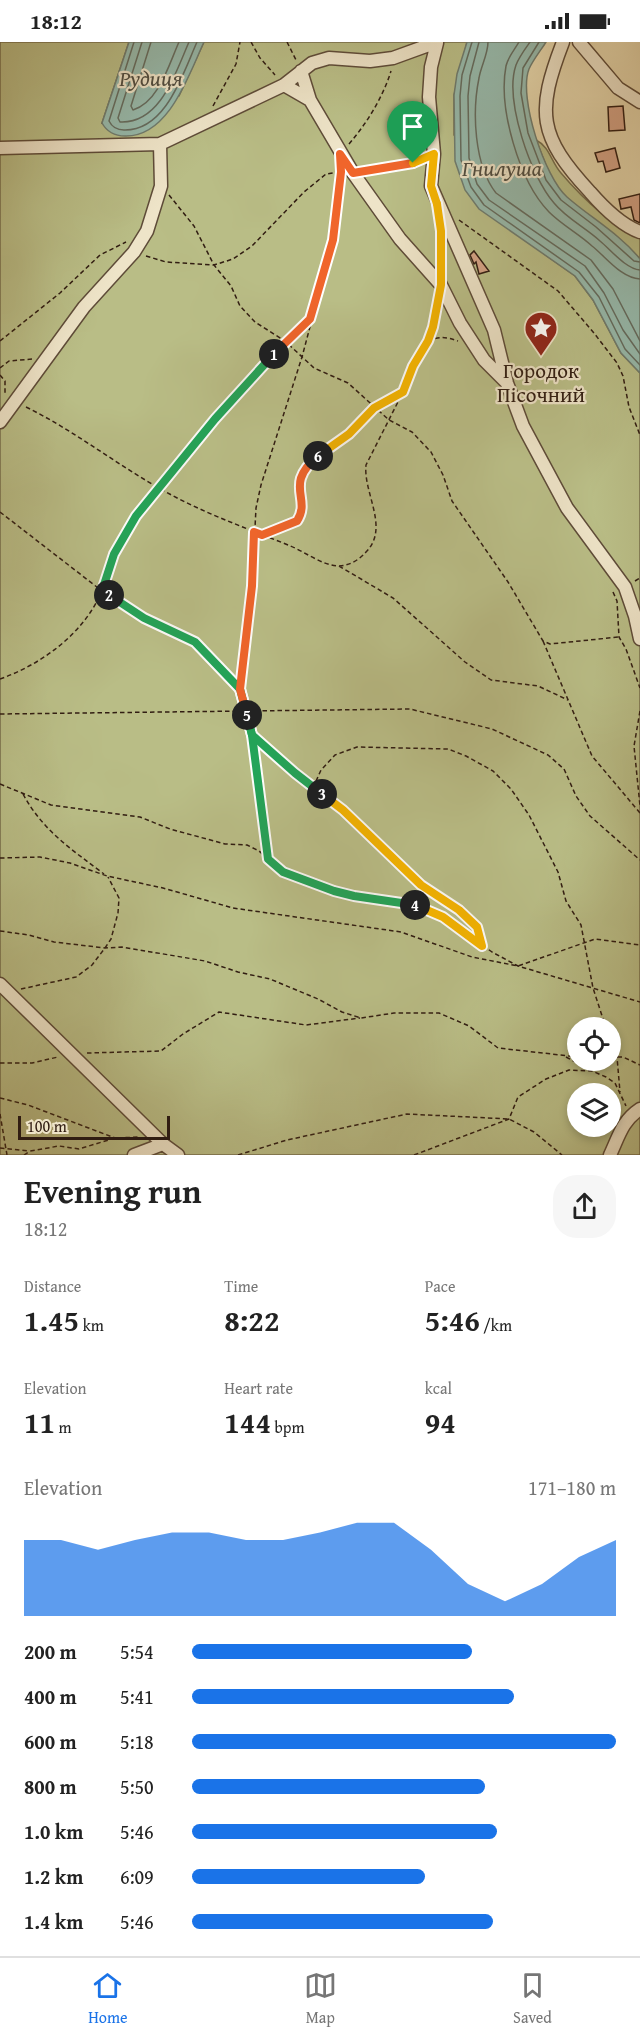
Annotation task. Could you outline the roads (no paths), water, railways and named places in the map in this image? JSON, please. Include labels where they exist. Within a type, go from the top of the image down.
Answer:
[{"type":"street","points":[[0,148],[160,144],[206,120],[284,85],[312,63],[329,58],[370,61],[393,58],[437,42]]},
{"type":"street","points":[[437,42],[430,68],[429,97],[434,154],[431,186],[494,330],[507,383],[523,426],[567,508],[625,587],[636,616],[640,639]]},
{"type":"street","points":[[563,42],[552,72],[544,106],[548,132],[555,150],[568,169],[601,205],[633,230],[640,232]]},
{"type":"street","points":[[579,42],[618,88],[640,102]]},
{"type":"street","points":[[301,71],[310,100],[340,154],[400,239],[441,285],[460,323],[484,360],[507,383]]},
{"type":"street","points":[[284,85],[310,100]]},
{"type":"street","points":[[3,418],[84,307],[131,247],[147,231],[161,186],[160,144]]},
{"type":"street","points":[[3,987],[74,1054],[163,1144],[178,1155]]},
{"type":"street","points":[[610,1155],[617,1134],[635,1112]]},
{"type":"street","points":[[134,1155],[163,1144]]},
{"type":"water","name":"Рудиця","points":[[129,42],[204,42],[184,86],[165,115],[154,126],[140,134],[121,136],[109,131],[102,123]]},
{"type":"water","name":"Гнилуша","points":[[467,42],[546,42],[529,69],[527,98],[530,117],[542,156],[559,187],[567,197],[624,242],[640,259],[640,373],[621,353],[593,300],[575,276],[479,209],[465,190],[455,161],[454,95],[457,74]]},
{"type":"place","name":"Городок Пісочний","points":[[541,357]]}]
